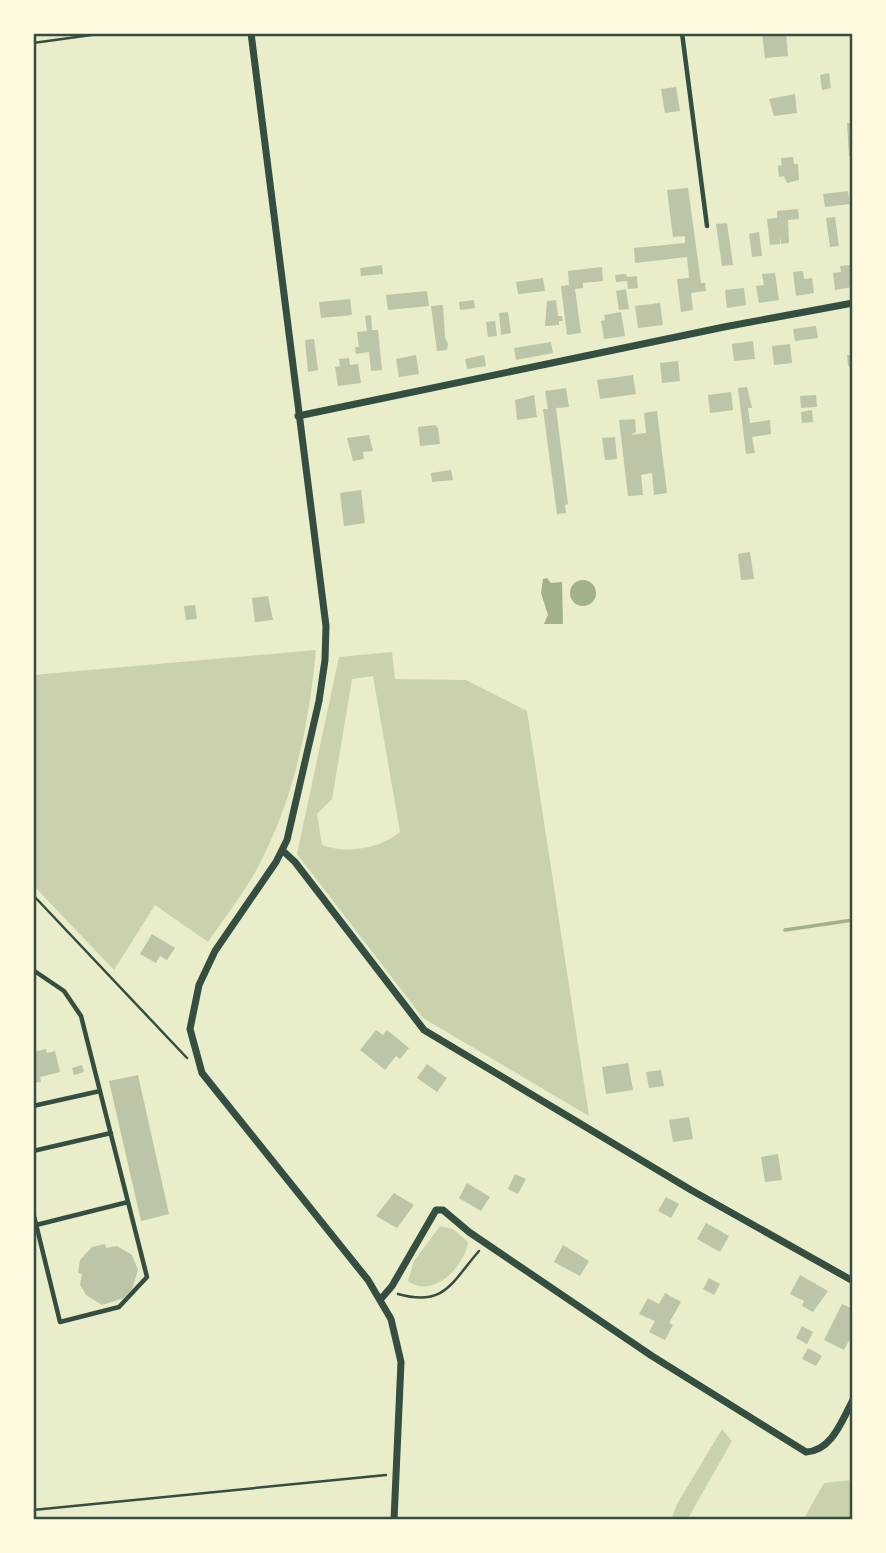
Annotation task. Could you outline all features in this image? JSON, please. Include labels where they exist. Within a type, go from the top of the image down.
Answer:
[{"type":"street","points":[[251,33],[326,626],[325,660],[301,788],[282,850],[215,951],[200,985],[191,1029],[202,1073],[368,1280],[391,1319],[401,1362],[394,1520]]},
{"type":"street","points":[[298,416],[724,327],[853,303]]},
{"type":"street","points":[[282,850],[295,862],[424,1030],[691,1190],[853,1282]]},
{"type":"street","points":[[380,1300],[436,1210],[443,1210],[485,1243],[652,1356],[806,1452],[818,1452],[825,1446],[853,1400]]},
{"type":"lane","points":[[682,33],[707,226]]},
{"type":"lane","points":[[33,970],[64,991],[81,1016],[147,1277],[119,1307],[60,1322],[33,1212]]},
{"type":"lane","points":[[33,1106],[100,1091]]},
{"type":"lane","points":[[33,1151],[111,1133]]},
{"type":"lane","points":[[36,1225],[128,1202]]},
{"type":"path","points":[[33,43],[106,33]]},
{"type":"path","points":[[33,895],[202,1073]]},
{"type":"path","points":[[388,1291],[418,1299],[431,1298],[444,1292],[485,1243]]},
{"type":"path","points":[[33,1510],[396,1474]]},
{"type":"shaded area","points":[[547,578],[551,583],[562,582],[563,624],[544,624],[548,615],[541,593],[543,579]]},
{"type":"shaded area","points":[[583,580],[592,584],[596,593],[592,602],[583,606],[574,602],[570,593],[574,584]]},
{"type":"shaded area","points":[[316,650],[299,758],[273,836],[249,882],[208,942],[155,905],[114,970],[33,885],[33,675]]},
{"type":"shaded area","points":[[392,652],[395,679],[466,680],[527,711],[589,1116],[423,1018],[297,854],[339,657]],"holes":[[[373,676],[400,832],[383,842],[362,848],[341,849],[322,845],[317,814],[332,799],[352,679]]]},
{"type":"shaded area","points":[[440,1226],[453,1229],[468,1242],[466,1251],[446,1278],[428,1286],[418,1286],[408,1281],[414,1261]]},
{"type":"shaded area","points":[[722,1429],[732,1441],[687,1520],[671,1520],[677,1504]]},
{"type":"shaded area","points":[[853,1480],[853,1520],[803,1520],[824,1483]]},
{"type":"building","points":[[762,33],[786,33],[788,56],[765,58]]},
{"type":"building","points":[[829,73],[831,88],[822,90],[820,75]]},
{"type":"building","points":[[676,87],[680,111],[665,113],[661,89]]},
{"type":"building","points":[[795,94],[797,113],[774,116],[769,99]]},
{"type":"building","points":[[847,123],[853,123],[853,155],[849,156]]},
{"type":"building","points":[[793,157],[794,164],[798,164],[799,180],[787,183],[784,176],[779,177],[778,166],[782,165],[781,158]]},
{"type":"building","points":[[688,188],[701,283],[705,283],[706,291],[691,293],[693,310],[681,312],[677,279],[689,278],[687,257],[635,263],[634,248],[685,243],[685,236],[673,237],[667,190]]},
{"type":"building","points":[[848,191],[850,204],[825,207],[823,194]]},
{"type":"building","points":[[798,209],[799,219],[788,220],[789,243],[781,244],[780,237],[780,244],[770,245],[767,219],[777,218],[777,211]]},
{"type":"building","points":[[835,217],[839,246],[830,247],[826,218]]},
{"type":"building","points":[[727,223],[733,265],[722,266],[716,224]]},
{"type":"building","points":[[759,232],[762,256],[752,257],[749,234]]},
{"type":"building","points":[[382,265],[383,274],[361,276],[360,268]]},
{"type":"building","points":[[852,265],[853,287],[835,290],[833,273],[841,272],[840,266]]},
{"type":"building","points":[[602,267],[603,281],[583,283],[583,288],[575,289],[581,333],[567,335],[561,286],[569,285],[568,271]]},
{"type":"building","points":[[803,271],[804,279],[812,278],[814,293],[796,296],[793,272]]},
{"type":"building","points":[[775,273],[779,300],[759,303],[756,286],[764,285],[762,274]]},
{"type":"building","points":[[626,274],[627,277],[637,276],[638,288],[628,289],[627,281],[616,282],[615,275]]},
{"type":"building","points":[[543,278],[545,291],[518,294],[516,282]]},
{"type":"building","points":[[744,288],[746,305],[727,308],[725,290]]},
{"type":"building","points":[[626,289],[629,309],[619,310],[616,291]]},
{"type":"building","points":[[427,291],[429,306],[388,310],[386,295]]},
{"type":"building","points":[[350,299],[352,315],[321,318],[319,302]]},
{"type":"building","points":[[474,300],[475,308],[460,310],[459,302]]},
{"type":"building","points":[[556,300],[558,316],[562,316],[563,321],[559,321],[559,325],[545,326],[547,301]]},
{"type":"building","points":[[660,303],[663,325],[638,328],[635,306]]},
{"type":"building","points":[[443,305],[448,344],[447,350],[437,351],[431,306]]},
{"type":"building","points":[[508,312],[511,333],[501,335],[499,313]]},
{"type":"building","points":[[621,312],[625,336],[604,339],[601,321],[605,320],[604,315]]},
{"type":"building","points":[[371,315],[372,330],[378,330],[382,370],[371,371],[369,352],[356,354],[355,347],[359,347],[357,332],[367,331],[365,316]]},
{"type":"building","points":[[495,321],[497,336],[488,337],[486,322]]},
{"type":"building","points":[[816,326],[818,338],[795,341],[793,329]]},
{"type":"building","points":[[314,339],[318,370],[308,372],[305,340]]},
{"type":"building","points":[[753,341],[755,359],[734,361],[732,344]]},
{"type":"building","points":[[551,342],[553,353],[516,360],[514,348]]},
{"type":"building","points":[[790,344],[792,363],[774,365],[772,346]]},
{"type":"building","points":[[416,355],[419,374],[399,377],[396,359]]},
{"type":"building","points":[[484,355],[486,366],[467,369],[465,359]]},
{"type":"building","points":[[847,355],[853,355],[853,372],[848,365]]},
{"type":"building","points":[[349,358],[350,365],[358,364],[361,383],[338,386],[335,367],[340,366],[339,359]]},
{"type":"building","points":[[678,361],[680,381],[662,383],[660,363]]},
{"type":"building","points":[[633,375],[636,394],[600,399],[597,380]]},
{"type":"building","points":[[747,387],[752,408],[748,408],[750,423],[770,420],[771,434],[752,437],[755,453],[746,454],[738,388]]},
{"type":"building","points":[[566,388],[569,407],[556,408],[568,504],[565,505],[566,513],[557,514],[543,409],[548,409],[545,391]]},
{"type":"building","points":[[731,392],[733,410],[710,413],[708,395]]},
{"type":"building","points":[[534,395],[537,417],[517,420],[515,400]]},
{"type":"building","points":[[816,395],[817,407],[801,408],[800,396]]},
{"type":"building","points":[[812,410],[813,422],[802,423],[801,412]]},
{"type":"building","points":[[657,411],[667,493],[654,495],[652,473],[641,475],[643,495],[628,496],[619,420],[635,419],[636,432],[631,435],[646,433],[644,413]]},
{"type":"building","points":[[435,425],[438,428],[440,444],[420,446],[418,427]]},
{"type":"building","points":[[369,435],[373,451],[363,452],[364,459],[353,461],[347,438]]},
{"type":"building","points":[[615,437],[617,459],[605,460],[602,438]]},
{"type":"building","points":[[451,470],[453,480],[432,482],[431,473]]},
{"type":"building","points":[[361,490],[365,523],[344,526],[340,493]]},
{"type":"building","points":[[750,552],[754,579],[741,580],[738,554]]},
{"type":"building","points":[[268,596],[273,620],[255,622],[252,598]]},
{"type":"building","points":[[195,605],[197,619],[186,620],[184,606]]},
{"type":"building","points":[[152,934],[175,948],[167,960],[160,956],[156,963],[140,954]]},
{"type":"building","points":[[376,1030],[383,1035],[387,1030],[409,1048],[400,1059],[396,1056],[385,1070],[360,1050]]},
{"type":"building","points":[[46,1049],[47,1053],[55,1051],[60,1072],[40,1077],[41,1082],[33,1083],[33,1052]]},
{"type":"building","points":[[628,1063],[633,1090],[606,1094],[602,1067]]},
{"type":"building","points":[[427,1064],[447,1078],[437,1092],[417,1078]]},
{"type":"building","points":[[82,1065],[84,1072],[74,1075],[72,1068]]},
{"type":"building","points":[[661,1070],[664,1086],[649,1088],[646,1072]]},
{"type":"building","points":[[138,1075],[169,1214],[141,1221],[109,1081]]},
{"type":"building","points":[[689,1117],[693,1139],[673,1142],[669,1120]]},
{"type":"building","points":[[778,1154],[782,1180],[765,1182],[761,1157]]},
{"type":"building","points":[[515,1174],[526,1179],[518,1194],[508,1189]]},
{"type":"building","points":[[467,1183],[490,1197],[481,1211],[459,1198]]},
{"type":"building","points":[[394,1193],[414,1205],[397,1228],[376,1216]]},
{"type":"building","points":[[666,1197],[679,1204],[671,1218],[658,1211]]},
{"type":"building","points":[[706,1223],[729,1236],[720,1252],[697,1239]]},
{"type":"building","points":[[105,1244],[106,1248],[117,1246],[132,1255],[138,1270],[132,1289],[124,1298],[102,1305],[86,1295],[80,1285],[82,1274],[78,1273],[80,1260],[92,1247]]},
{"type":"building","points":[[563,1245],[589,1261],[580,1276],[554,1262]]},
{"type":"building","points":[[800,1275],[828,1291],[813,1312],[802,1306],[804,1301],[790,1294]]},
{"type":"building","points":[[709,1278],[720,1284],[714,1295],[703,1289]]},
{"type":"building","points":[[665,1293],[681,1302],[669,1323],[673,1325],[665,1340],[649,1332],[655,1321],[639,1314],[648,1298],[659,1304]]},
{"type":"building","points":[[842,1304],[853,1309],[853,1333],[844,1350],[824,1340]]},
{"type":"building","points":[[802,1326],[813,1332],[807,1344],[796,1338]]},
{"type":"building","points":[[808,1348],[822,1356],[816,1366],[802,1359]]},
{"type":"waterway","points":[[785,930],[853,920]]}]
